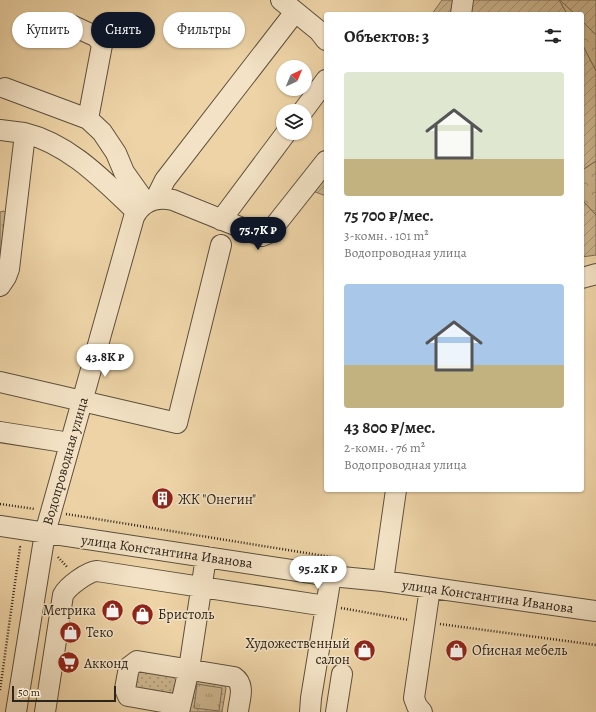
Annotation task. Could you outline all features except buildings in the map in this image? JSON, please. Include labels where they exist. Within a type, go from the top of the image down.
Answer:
[{"type":"street","points":[[461,12],[463,0]]},
{"type":"street","points":[[288,6],[319,31],[324,37]]},
{"type":"street","name":"Водопроводная улица","points":[[16,712],[45,533],[134,217],[165,180],[288,6]]},
{"type":"street","points":[[83,31],[97,37],[102,45],[88,119]]},
{"type":"street","points":[[308,104],[324,83]]},
{"type":"street","points":[[5,88],[88,119],[102,132],[116,153],[124,172],[146,204]]},
{"type":"street","points":[[0,130],[24,134],[50,143],[80,161],[99,176],[146,204],[164,198],[173,200],[262,236],[269,234],[324,164]]},
{"type":"street","points":[[0,286],[9,269],[24,134]]},
{"type":"street","points":[[221,220],[281,140]]},
{"type":"street","points":[[0,382],[178,423],[221,245]]},
{"type":"street","points":[[584,277],[596,274]]},
{"type":"street","points":[[0,432],[70,443]]},
{"type":"street","points":[[383,581],[396,492]]},
{"type":"street","name":"улица Константина Иванова","points":[[0,526],[206,557],[335,567],[383,581],[596,611]]},
{"type":"street","points":[[206,557],[189,669],[180,708],[128,696],[125,688],[128,670],[132,664],[137,661],[189,669],[229,675],[237,679],[241,687],[238,712]]},
{"type":"street","points":[[310,712],[326,606],[335,567]]},
{"type":"street","points":[[45,712],[62,598],[68,588],[86,574],[97,571],[326,606]]},
{"type":"street","points":[[422,712],[417,706],[414,698],[430,588]]},
{"type":"street","points":[[336,712],[342,674]]},
{"type":"path","points":[[0,504],[51,512],[335,567]]},
{"type":"path","points":[[0,690],[20,547],[13,546]]},
{"type":"path","points":[[326,606],[424,622],[596,645]]},
{"type":"green space","points":[[442,0],[559,0],[566,12],[433,12]]},
{"type":"green space","points":[[559,0],[573,12],[566,12]]},
{"type":"green space","points":[[560,0],[596,0],[596,35],[584,23],[584,12],[573,12]]},
{"type":"green space","points":[[584,23],[596,35],[596,71],[584,48]]},
{"type":"green space","points":[[584,48],[596,71],[596,161],[584,169]]},
{"type":"green space","points":[[324,151],[324,195],[297,185]]},
{"type":"green space","points":[[596,161],[596,215],[584,202],[584,169]]},
{"type":"green space","points":[[584,202],[596,215],[596,255],[584,257]]},
{"type":"green space","points":[[4,211],[6,213],[0,251],[0,212]]},
{"type":"green space","points":[[141,666],[180,677],[178,691],[170,697],[136,690],[132,674]]},
{"type":"green space","points":[[202,673],[219,677],[226,688],[222,712],[187,712],[192,684]]},
{"type":"green space","points":[[197,684],[222,688],[219,711],[194,708]]},
{"type":"place","name":"ЖК \"Онегин\"","points":[[163,499]]},
{"type":"place","name":"Метрика","points":[[112,610]]},
{"type":"place","name":"Бристоль","points":[[143,614]]},
{"type":"place","name":"Теко","points":[[71,632]]},
{"type":"place","name":"Оfисная мебель","points":[[456,650]]},
{"type":"place","name":"Художественный салон","points":[[365,651]]},
{"type":"place","name":"Акконд","points":[[68,663]]}]
